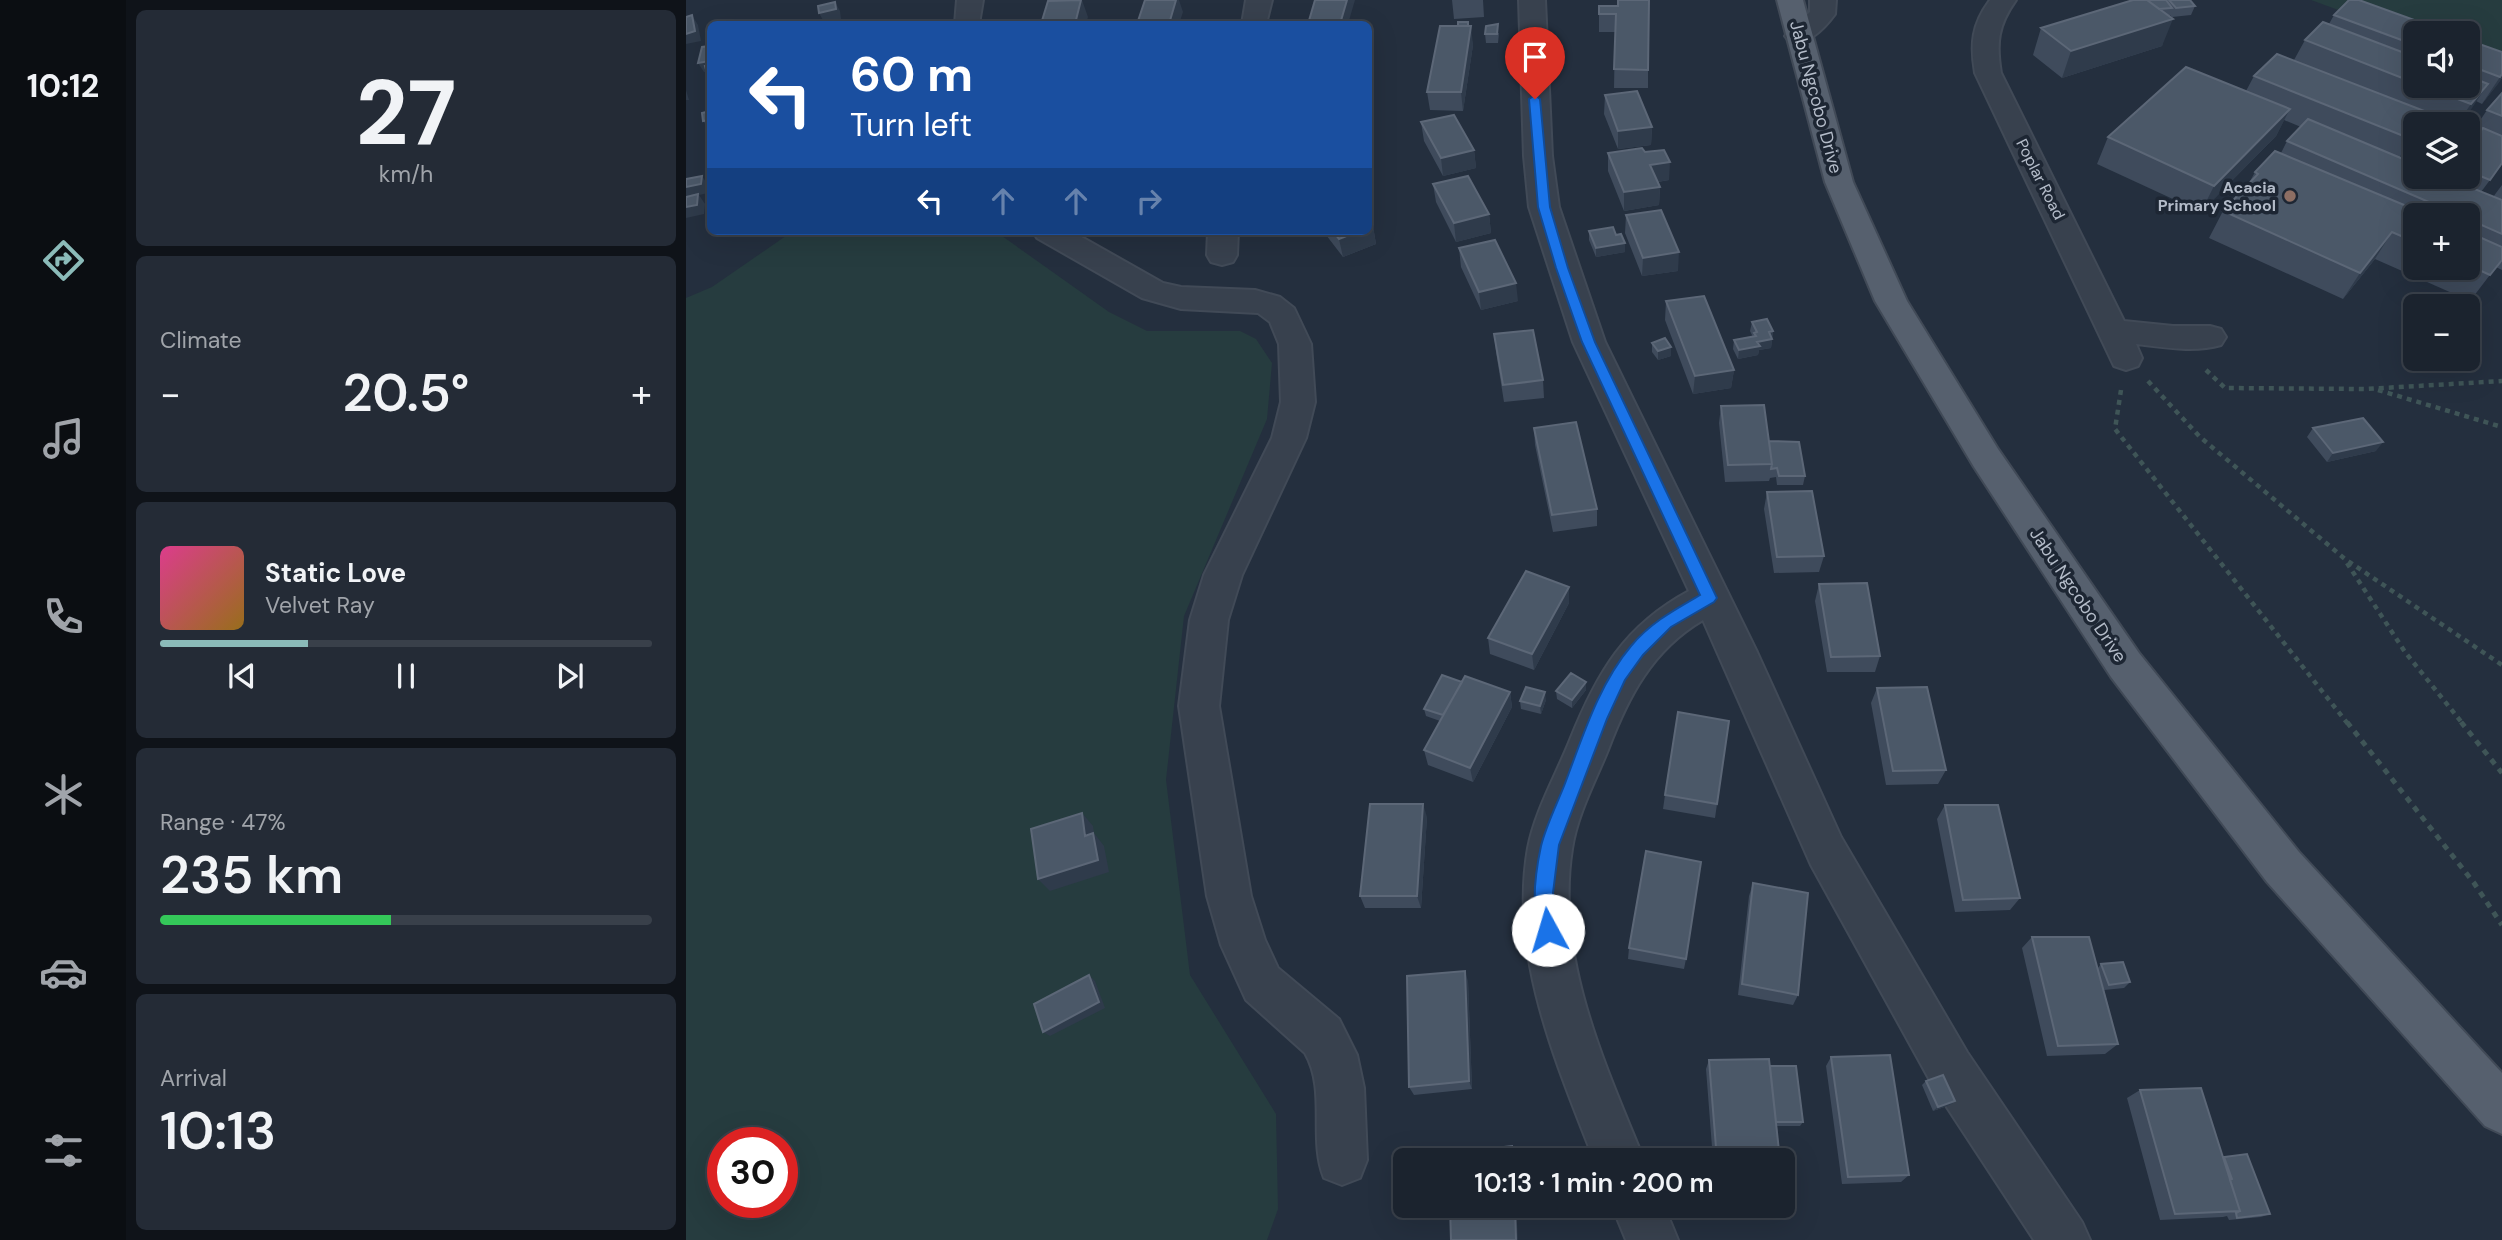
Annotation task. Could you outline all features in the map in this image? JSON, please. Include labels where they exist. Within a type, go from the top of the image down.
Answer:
[{"type":"main road","name":"Jabu Ngcobo Drive","points":[[1790,0],[1839,182],[1891,301],[1986,458],[2125,665],[2275,856],[2502,1109]]},
{"type":"street","points":[[967,21],[970,0]]},
{"type":"street","points":[[1255,21],[1259,0]]},
{"type":"street","points":[[1532,0],[1538,156],[1544,207],[1588,342],[1737,652],[1826,851],[1950,1069],[2064,1240]]},
{"type":"street","points":[[1798,36],[1822,14],[1823,0]]},
{"type":"street","name":"Poplar Road","points":[[2003,0],[1984,30],[1983,50],[1988,73],[2120,344]]},
{"type":"street","points":[[1055,235],[1153,291],[1191,299],[1269,304],[1283,316],[1295,344],[1298,402],[1289,438],[1223,575],[1209,621],[1199,706],[1228,896],[1244,945],[1262,984],[1322,1036],[1333,1055],[1340,1087],[1342,1160]]},
{"type":"street","points":[[2120,344],[2173,337],[2210,337]]},
{"type":"street","points":[[1614,1148],[1576,1052],[1550,949],[1544,893],[1550,845],[1598,719],[1619,676],[1637,650],[1665,622],[1709,598]]},
{"type":"street","points":[[1642,1218],[1651,1240]]},
{"type":"path","points":[[2173,337],[2225,388],[2374,388],[2502,381]]},
{"type":"path","points":[[2120,344],[2200,438],[2345,559],[2502,665]]},
{"type":"path","points":[[2120,344],[2115,429],[2466,872],[2502,925]]},
{"type":"path","points":[[2374,388],[2502,428]]},
{"type":"path","points":[[2345,559],[2405,652],[2502,772]]},
{"type":"green space","points":[[2311,0],[2502,0],[2502,69],[2480,61],[2480,21],[2403,21],[2403,34]]},
{"type":"green space","points":[[787,235],[1001,235],[1109,312],[1147,331],[1240,331],[1256,339],[1272,363],[1267,419],[1184,616],[1166,780],[1190,975],[1276,1114],[1278,1209],[1267,1240],[686,1240],[686,298],[712,287]]},
{"type":"building","points":[[1081,0],[1076,21],[1042,21],[1048,1]]},
{"type":"building","points":[[1145,0],[1176,0],[1170,21],[1138,21]]},
{"type":"building","points":[[1315,0],[1347,0],[1341,21],[1309,21]]},
{"type":"building","points":[[1618,0],[1649,0],[1648,70],[1614,69],[1616,14],[1599,14],[1599,6],[1618,6]]},
{"type":"building","points":[[2133,0],[2147,0],[2173,19],[2071,51],[2041,28]]},
{"type":"building","points":[[2147,0],[2166,0],[2172,8],[2159,9]]},
{"type":"building","points":[[2169,0],[2190,0],[2195,6],[2176,8]]},
{"type":"building","points":[[2349,0],[2359,0],[2417,21],[2403,21],[2403,41],[2334,15]]},
{"type":"building","points":[[835,2],[836,9],[819,13],[818,6]]},
{"type":"building","points":[[692,15],[695,31],[686,34],[686,17]]},
{"type":"building","points":[[1458,22],[1468,22],[1468,26],[1458,26]]},
{"type":"building","points":[[2323,22],[2403,52],[2403,78],[2305,40]]},
{"type":"building","points":[[1498,24],[1497,34],[1485,34],[1486,26]]},
{"type":"building","points":[[1440,26],[1471,26],[1461,92],[1427,92]]},
{"type":"building","points":[[2480,44],[2502,52],[2500,77],[2480,70]]},
{"type":"building","points":[[707,46],[707,62],[698,63],[702,47]]},
{"type":"building","points":[[2277,54],[2427,112],[2403,112],[2403,136],[2254,76]]},
{"type":"building","points":[[2186,67],[2290,109],[2214,186],[2108,137]]},
{"type":"building","points":[[2480,81],[2488,84],[2480,93]]},
{"type":"building","points":[[1637,91],[1652,127],[1618,131],[1605,95]]},
{"type":"building","points":[[2502,93],[2502,116],[2487,110]]},
{"type":"building","points":[[2455,98],[2476,98],[2471,104]]},
{"type":"building","points":[[707,112],[707,120],[703,121],[702,113]]},
{"type":"building","points":[[1454,115],[1474,150],[1441,158],[1421,122]]},
{"type":"building","points":[[2308,119],[2403,159],[2403,189],[2475,189],[2502,200],[2502,234],[2480,224],[2480,203],[2431,203],[2287,141]]},
{"type":"building","points":[[2483,128],[2502,136],[2502,163],[2490,180],[2480,176],[2480,132]]},
{"type":"building","points":[[1642,148],[1645,152],[1664,150],[1670,162],[1650,165],[1660,187],[1624,192],[1608,153]]},
{"type":"building","points":[[2275,151],[2403,205],[2403,237],[2392,232],[2360,273],[2223,211],[2258,174],[2255,172]]},
{"type":"building","points":[[702,176],[701,184],[686,187],[686,179]]},
{"type":"building","points":[[1468,176],[1489,214],[1454,223],[1433,184]]},
{"type":"building","points":[[698,194],[697,205],[686,207],[686,197]]},
{"type":"building","points":[[1661,210],[1679,252],[1643,258],[1626,215]]},
{"type":"building","points":[[1613,227],[1616,235],[1621,234],[1625,243],[1596,248],[1589,231]]},
{"type":"building","points":[[2480,237],[2502,247],[2502,260],[2490,275],[2480,270]]},
{"type":"building","points":[[1495,240],[1516,283],[1479,292],[1459,248]]},
{"type":"building","points":[[1704,296],[1734,370],[1695,376],[1666,301]]},
{"type":"building","points":[[1767,319],[1773,331],[1769,332],[1772,339],[1757,342],[1760,346],[1739,350],[1734,340],[1756,336],[1752,322]]},
{"type":"building","points":[[1533,330],[1543,380],[1503,385],[1494,334]]},
{"type":"building","points":[[1665,338],[1671,347],[1658,351],[1652,343]]},
{"type":"building","points":[[1764,405],[1772,464],[1728,465],[1721,406]]},
{"type":"building","points":[[2363,418],[2383,442],[2333,453],[2313,428]]},
{"type":"building","points":[[1576,422],[1597,509],[1552,515],[1534,428]]},
{"type":"building","points":[[1769,441],[1799,442],[1805,476],[1779,476],[1777,468],[1771,469]]},
{"type":"building","points":[[1812,491],[1824,556],[1777,557],[1767,492]]},
{"type":"building","points":[[1526,571],[1569,587],[1532,654],[1488,638]]},
{"type":"building","points":[[1867,583],[1880,656],[1831,657],[1819,584]]},
{"type":"building","points":[[1571,673],[1586,682],[1572,700],[1556,691]]},
{"type":"building","points":[[1442,675],[1462,682],[1443,715],[1424,709]]},
{"type":"building","points":[[1465,676],[1510,692],[1470,768],[1424,750]]},
{"type":"building","points":[[1526,687],[1545,692],[1540,706],[1520,701]]},
{"type":"building","points":[[1927,687],[1946,770],[1893,771],[1877,688]]},
{"type":"building","points":[[1678,712],[1729,721],[1717,804],[1665,795]]},
{"type":"building","points":[[1370,804],[1423,804],[1417,896],[1360,896]]},
{"type":"building","points":[[1945,805],[1998,805],[2020,898],[1963,900]]},
{"type":"building","points":[[1082,813],[1085,836],[1093,833],[1098,860],[1038,879],[1031,829]]},
{"type":"building","points":[[1646,851],[1701,862],[1686,959],[1629,948]]},
{"type":"building","points":[[1753,883],[1808,893],[1798,995],[1742,984]]},
{"type":"building","points":[[2032,937],[2089,937],[2118,1044],[2058,1046]]},
{"type":"building","points":[[2123,962],[2130,982],[2109,985],[2101,964]]},
{"type":"building","points":[[1465,971],[1469,1081],[1409,1087],[1407,976]]},
{"type":"building","points":[[1089,975],[1099,1002],[1043,1032],[1034,1004]]},
{"type":"building","points":[[1890,1055],[1909,1175],[1848,1177],[1831,1057]]},
{"type":"building","points":[[1769,1059],[1779,1148],[1716,1148],[1709,1060]]},
{"type":"building","points":[[1770,1066],[1796,1066],[1803,1122],[1776,1122]]},
{"type":"building","points":[[1943,1075],[1955,1101],[1938,1107],[1926,1081]]},
{"type":"building","points":[[2201,1088],[2240,1211],[2175,1214],[2140,1090]]},
{"type":"building","points":[[2247,1154],[2270,1214],[2237,1218],[2236,1213],[2240,1211],[2224,1157]]},
{"type":"building","points":[[1450,1218],[1515,1218],[1516,1240],[1451,1240]]},
{"type":"place","name":"Acacia Primary School","points":[[2290,196]]},
{"type":"route","points":[[1535,99],[1544,207],[1562,268],[1588,342],[1709,598],[1665,622],[1637,650],[1619,676],[1598,719],[1550,845],[1544,893],[1548,930]]}]
